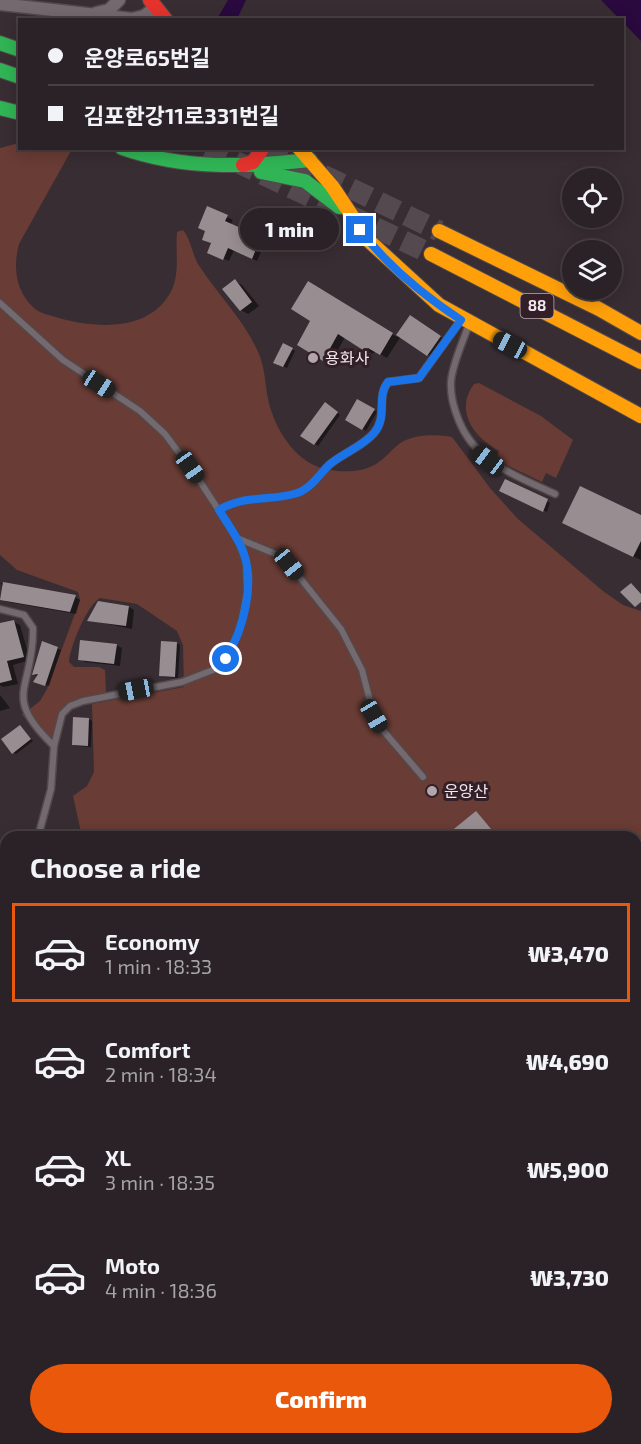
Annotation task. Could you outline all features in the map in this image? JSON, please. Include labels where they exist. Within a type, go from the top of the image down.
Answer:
[{"type":"main road","points":[[153,3],[164,18]]},
{"type":"main road","points":[[0,44],[18,49]]},
{"type":"main road","points":[[0,70],[18,76]]},
{"type":"main road","points":[[0,108],[18,112]]},
{"type":"main road","points":[[128,150],[175,165],[233,168],[291,176],[305,181],[319,190],[352,219],[386,259],[439,305],[465,322],[641,416]]},
{"type":"main road","points":[[233,168],[253,162],[262,150]]},
{"type":"main road","points":[[301,150],[332,186],[352,219]]},
{"type":"main road","points":[[233,168],[310,160]]},
{"type":"main road","name":"88","points":[[439,231],[599,309],[641,333]]},
{"type":"main road","name":"88","points":[[430,255],[542,309],[641,362]]},
{"type":"street","points":[[89,15],[109,10],[119,0]]},
{"type":"street","points":[[136,18],[144,16],[153,3]]},
{"type":"street","points":[[0,4],[121,18]]},
{"type":"street","points":[[89,15],[97,18]]},
{"type":"lane","points":[[0,303],[63,360],[153,423],[181,454],[219,510],[237,538],[246,562],[247,592],[240,629],[226,659],[203,676],[70,706],[62,714],[54,746],[51,789],[40,831]]},
{"type":"lane","points":[[465,322],[451,380],[452,399],[462,429],[478,452],[488,460],[555,495]]},
{"type":"lane","points":[[219,510],[239,500],[291,495],[312,484],[330,465],[375,433],[383,414],[382,394],[388,382],[419,378],[465,322]]},
{"type":"lane","points":[[237,538],[278,555],[289,564],[341,629],[362,670],[374,716],[381,728],[423,777]]},
{"type":"lane","points":[[0,609],[24,615],[33,628],[26,665],[15,694]]},
{"type":"lane","points":[[22,721],[54,746]]},
{"type":"shaded area","points":[[228,0],[246,0],[237,18],[218,18]]},
{"type":"shaded area","points":[[601,0],[641,0],[641,41],[624,24],[624,18],[619,18]]},
{"type":"shaded area","points":[[18,143],[18,150],[71,150],[19,244],[16,261],[17,278],[23,294],[34,308],[59,318],[88,324],[119,324],[147,316],[159,307],[173,288],[176,272],[177,232],[183,230],[200,267],[253,342],[261,360],[268,401],[278,428],[291,447],[300,455],[319,467],[335,471],[356,471],[374,465],[399,444],[411,438],[432,435],[452,437],[490,488],[518,519],[603,591],[623,605],[641,611],[641,831],[81,831],[73,796],[87,786],[94,772],[92,704],[184,687],[183,645],[177,631],[137,604],[100,598],[90,609],[80,627],[69,662],[74,667],[99,667],[105,670],[106,693],[81,698],[68,704],[63,709],[52,739],[22,715],[40,701],[47,689],[80,600],[78,592],[17,570],[0,555],[0,148]]},
{"type":"shaded area","points":[[479,383],[541,416],[573,440],[556,478],[546,473],[542,482],[496,460],[499,451],[475,431],[467,413],[468,394],[474,384]]},
{"type":"building","points":[[207,206],[228,215],[225,221],[261,237],[252,259],[228,248],[223,260],[207,253],[211,243],[202,240],[205,231],[198,228]]},
{"type":"building","points":[[235,279],[252,302],[240,311],[222,289]]},
{"type":"building","points":[[308,281],[393,333],[380,355],[368,348],[366,352],[338,334],[323,361],[297,345],[310,321],[291,309]]},
{"type":"building","points":[[410,315],[441,336],[427,356],[396,335]]},
{"type":"building","points":[[283,343],[293,348],[283,367],[273,363]]},
{"type":"building","points":[[357,399],[375,409],[362,430],[345,420]]},
{"type":"building","points":[[325,402],[338,412],[314,445],[300,436]]},
{"type":"building","points":[[505,479],[548,499],[543,512],[499,491]]},
{"type":"building","points":[[580,486],[641,515],[641,541],[633,557],[562,523]]},
{"type":"building","points":[[3,582],[76,595],[70,612],[0,600]]},
{"type":"building","points":[[631,583],[641,594],[641,602],[635,607],[620,592]]},
{"type":"building","points":[[98,601],[129,606],[126,626],[87,621]]},
{"type":"building","points":[[14,620],[24,657],[7,661],[12,680],[0,683],[0,623]]},
{"type":"building","points":[[80,640],[117,644],[114,664],[78,660]]},
{"type":"building","points":[[42,641],[58,647],[45,686],[33,682],[38,674],[32,675]]},
{"type":"building","points":[[161,641],[177,642],[175,677],[159,676]]},
{"type":"building","points":[[73,717],[89,718],[88,746],[72,745]]},
{"type":"building","points":[[20,725],[31,739],[12,754],[1,739]]},
{"type":"building","points":[[476,811],[493,831],[451,831]]},
{"type":"tunnel","points":[[211,150],[431,254]]},
{"type":"tunnel","points":[[271,150],[439,231]]},
{"type":"traffic: fast","points":[[0,43],[18,49]]},
{"type":"traffic: fast","points":[[0,70],[18,76]]},
{"type":"traffic: fast","points":[[0,108],[18,112]]},
{"type":"traffic: fast","points":[[129,150],[169,160],[215,165],[310,160]]},
{"type":"traffic: fast","points":[[261,172],[305,181],[339,207]]},
{"type":"traffic: slow","points":[[301,150],[332,186],[368,240],[439,305],[641,416]]},
{"type":"traffic: slow","points":[[439,231],[599,309],[641,333]]},
{"type":"traffic: slow","points":[[431,254],[641,362]]},
{"type":"traffic: jam","points":[[150,0],[164,18]]},
{"type":"traffic: jam","points":[[243,165],[253,162],[262,150]]},
{"type":"place","name":"용화사","points":[[313,358]]},
{"type":"place","name":"운양산","points":[[432,791]]},
{"type":"route","points":[[226,659],[235,644],[240,629],[247,592],[247,576],[243,550],[219,510],[239,500],[302,492],[341,456],[375,433],[383,414],[383,388],[388,382],[395,380],[419,378],[461,320],[419,289],[386,259],[360,230]]}]
